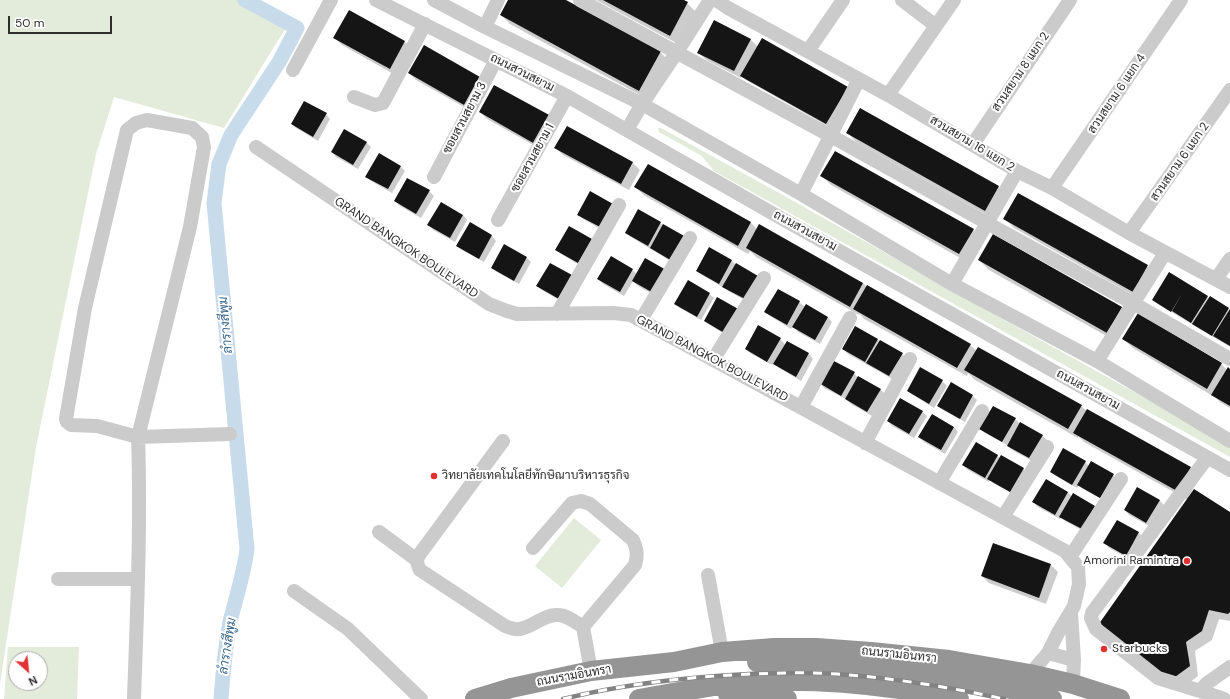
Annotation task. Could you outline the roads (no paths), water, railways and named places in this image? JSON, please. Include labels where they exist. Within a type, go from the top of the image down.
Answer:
[{"type":"highway","name":"ถนนรามอินทรา","points":[[475,699],[511,688],[591,671],[674,662],[722,652],[774,648],[817,648],[949,660],[1030,674],[1073,684],[1120,699]]},
{"type":"highway","name":"ถนนรามอินทรา","points":[[674,662],[792,662],[873,666],[986,683],[1052,699]]},
{"type":"highway","points":[[647,698],[721,685],[787,690],[832,683],[934,694],[959,699]]},
{"type":"street","points":[[293,70],[332,0]]},
{"type":"street","name":"ถนนสวนสยาม","points":[[376,0],[568,96],[1230,470]]},
{"type":"street","name":"ถนนสวนสยาม","points":[[434,0],[485,27],[642,104],[801,194],[952,284],[1097,362],[1230,441]]},
{"type":"street","points":[[485,27],[498,0]]},
{"type":"street","points":[[580,0],[831,136],[987,224],[1133,303],[1230,359]]},
{"type":"street","points":[[627,130],[642,104],[710,0]]},
{"type":"street","name":"สวนสยาม 16 แยก 2","points":[[716,0],[731,4],[808,51],[888,94],[1017,171],[1052,188],[1129,233],[1230,287]]},
{"type":"street","points":[[808,51],[843,0]]},
{"type":"street","points":[[902,0],[936,26]]},
{"type":"street","points":[[888,94],[954,0]]},
{"type":"street","name":"สวนสยาม 8 แยก 2","points":[[973,144],[1070,0]]},
{"type":"street","name":"สวนสยาม 6 แยก 4","points":[[1052,188],[1181,0]]},
{"type":"street","points":[[354,97],[375,105],[383,102],[425,24]]},
{"type":"street","name":"ซอยสวนสยาม 3","points":[[434,177],[496,60]]},
{"type":"street","points":[[801,194],[859,79]]},
{"type":"street","name":"สวนสยาม 6 แยก 2","points":[[1129,233],[1230,90]]},
{"type":"street","name":"ซอยสวนสยาม 1","points":[[498,220],[568,96]]},
{"type":"street","points":[[134,699],[140,475],[138,437],[190,228],[204,147],[202,137],[192,128],[147,120],[136,123],[127,130],[85,308],[66,419],[71,425],[97,426],[138,437],[230,434]]},
{"type":"street","name":"GRAND BANGKOK BOULEVARD","points":[[256,147],[489,304],[517,314],[613,313],[630,315],[1065,551],[1078,567],[1079,584],[1074,606],[1048,653],[1030,674]]},
{"type":"street","points":[[952,284],[1017,171]]},
{"type":"street","points":[[557,314],[619,205]]},
{"type":"street","points":[[641,320],[690,238]]},
{"type":"street","points":[[1097,362],[1165,253]]},
{"type":"street","points":[[1216,279],[1230,259]]},
{"type":"street","points":[[713,360],[764,278]]},
{"type":"street","points":[[800,407],[850,318]]},
{"type":"street","points":[[865,443],[910,359]]},
{"type":"street","points":[[939,483],[982,411]]},
{"type":"street","points":[[503,440],[419,555],[417,564],[420,570],[505,626],[514,629],[521,629],[548,616],[557,614],[583,626]]},
{"type":"street","points":[[1003,517],[1047,447]]},
{"type":"street","points":[[1207,458],[1092,613],[1091,618],[1096,629],[1158,678],[1192,693],[1224,699]]},
{"type":"street","points":[[1070,557],[1121,479]]},
{"type":"street","points":[[532,548],[572,503],[581,502],[590,504],[633,540],[637,548],[638,556],[635,565],[583,626]]},
{"type":"street","points":[[379,532],[417,560]]},
{"type":"street","points":[[708,575],[722,652]]},
{"type":"street","points":[[58,579],[138,579]]},
{"type":"street","points":[[294,591],[348,629],[421,699]]},
{"type":"street","name":"GRAND BANGKOK BOULEVARD","points":[[1071,612],[1074,660],[1073,684]]},
{"type":"street","points":[[583,626],[591,671]]},
{"type":"street","points":[[1048,653],[1074,660]]},
{"type":"street","points":[[1192,693],[1230,667]]},
{"type":"waterway","name":"ลำรางสีพูม","points":[[221,699],[228,631],[242,576],[247,549],[214,203],[219,164],[231,135],[279,62],[297,28],[245,0]]},
{"type":"railway","points":[[563,699],[632,685],[679,679],[749,674],[804,673],[837,674],[900,681],[942,687],[1004,699]]},
{"type":"place","name":"วิทยาลัยเทคโนโลยีทักษิณาบริหารธุรกิจ","points":[[434,476]]},
{"type":"place","name":"Amorini Ramintra","points":[[1187,561]]},
{"type":"place","name":"Starbucks","points":[[1104,649]]}]
